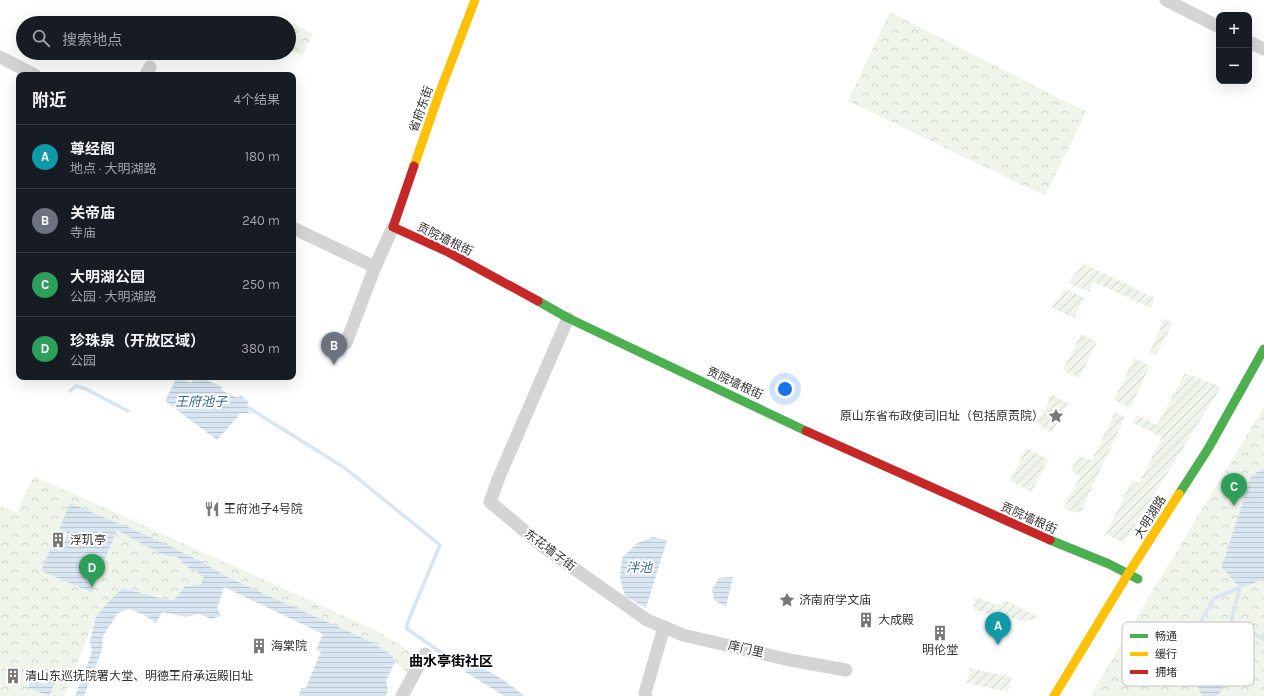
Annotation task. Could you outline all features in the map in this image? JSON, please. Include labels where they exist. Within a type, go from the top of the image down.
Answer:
[{"type":"street","name":"省府东街","points":[[392,227],[439,94],[475,0]]},
{"type":"street","points":[[1166,0],[1216,25]]},
{"type":"street","points":[[1252,43],[1264,49]]},
{"type":"street","points":[[0,57],[29,72]]},
{"type":"street","points":[[346,343],[392,227]]},
{"type":"street","name":"贡院墙根街","points":[[392,227],[448,252],[568,318],[818,436],[1108,564],[1138,580]]},
{"type":"street","points":[[296,229],[375,267]]},
{"type":"street","name":"东花墙子街","points":[[568,318],[490,502],[545,548],[647,620]]},
{"type":"street","name":"大明湖路","points":[[1054,696],[1128,574],[1208,448],[1264,349]]},
{"type":"street","points":[[1207,468],[1218,449]]},
{"type":"street","name":"庠门里","points":[[647,620],[683,635],[790,660],[846,670]]},
{"type":"street","points":[[646,696],[645,693],[664,627]]},
{"type":"street","points":[[402,696],[425,654]]},
{"type":"green space","points":[[890,12],[1086,112],[1045,196],[848,101]]},
{"type":"green space","points":[[296,25],[313,34],[302,56],[296,53]]},
{"type":"green space","points":[[1084,264],[1155,298],[1151,308],[1094,282],[1089,292],[1068,283]]},
{"type":"green space","points":[[1065,289],[1084,298],[1074,318],[1051,307]]},
{"type":"green space","points":[[1165,318],[1173,323],[1156,355],[1149,353]]},
{"type":"green space","points":[[1081,334],[1097,342],[1079,378],[1063,370]]},
{"type":"green space","points":[[1134,358],[1150,366],[1130,408],[1114,400]]},
{"type":"green space","points":[[1185,373],[1221,387],[1124,543],[1106,534],[1132,480],[1139,483],[1162,437],[1133,423],[1137,415],[1157,425]]},
{"type":"green space","points":[[1052,395],[1068,403],[1052,432],[1037,424]]},
{"type":"green space","points":[[1264,407],[1264,696],[1090,696],[1122,642],[1122,686],[1254,686],[1254,622],[1134,622]]},
{"type":"green space","points":[[1115,412],[1125,417],[1081,511],[1073,513],[1064,508],[1080,476],[1071,471],[1079,456],[1092,460]]},
{"type":"green space","points":[[1026,448],[1048,459],[1032,492],[1010,481]]},
{"type":"green space","points":[[34,476],[380,632],[418,657],[408,674],[395,662],[392,656],[374,643],[228,578],[211,567],[201,584],[185,586],[175,600],[163,599],[123,588],[96,616],[64,696],[0,696],[0,506],[17,513]]},
{"type":"green space","points":[[975,597],[997,605],[1007,601],[1040,618],[1025,621],[973,610]]},
{"type":"green space","points":[[970,668],[1012,677],[1008,692],[967,683]]},
{"type":"water","name":"王府池子","points":[[176,380],[184,380],[191,383],[192,380],[207,380],[222,387],[221,390],[238,398],[240,395],[248,401],[249,413],[241,413],[217,440],[165,401]]},
{"type":"water","points":[[1264,468],[1264,579],[1240,588],[1222,567],[1251,476]]},
{"type":"water","points":[[70,503],[155,539],[204,563],[229,578],[374,643],[392,656],[395,662],[386,681],[388,690],[386,696],[299,696],[301,688],[306,688],[321,651],[316,650],[323,634],[224,587],[217,608],[221,616],[211,619],[199,614],[185,617],[162,612],[156,623],[144,615],[129,609],[118,613],[103,636],[102,650],[84,696],[75,696],[92,652],[90,640],[96,616],[123,588],[163,599],[174,600],[185,586],[201,584],[204,578],[197,571],[191,570],[177,557],[163,555],[117,530],[91,592],[41,571],[51,547],[61,551],[68,533],[59,529]]},
{"type":"water","name":"泮池","points":[[653,537],[667,540],[646,608],[625,596],[620,578],[622,558],[637,543]]},
{"type":"water","points":[[733,577],[726,607],[714,600],[712,590],[719,578]]},
{"type":"water","points":[[471,661],[502,679],[525,696],[504,696],[465,672]]},
{"type":"water","points":[[49,677],[56,680],[49,696],[28,688],[31,680],[46,685]]},
{"type":"water","points":[[1198,686],[1223,686],[1219,694],[1215,696],[1202,696]]},
{"type":"waterway","points":[[70,391],[76,386],[86,389],[128,411]]},
{"type":"waterway","points":[[249,408],[345,468],[440,545],[407,624],[407,629]]},
{"type":"waterway","points":[[1233,622],[1231,621],[1240,588]]},
{"type":"waterway","points":[[1201,622],[1214,598],[1240,588]]},
{"type":"waterway","points":[[407,629],[445,655],[471,668]]},
{"type":"waterway","points":[[1254,634],[1264,639]]},
{"type":"traffic: fast","points":[[538,301],[568,318],[806,431]]},
{"type":"traffic: fast","points":[[1179,494],[1208,449],[1264,349]]},
{"type":"traffic: fast","points":[[1050,540],[1109,564],[1138,579]]},
{"type":"traffic: slow","points":[[414,166],[439,94],[475,0]]},
{"type":"traffic: slow","points":[[1054,696],[1128,574],[1179,494]]},
{"type":"traffic: jam","points":[[414,166],[393,227],[448,252],[538,301]]},
{"type":"traffic: jam","points":[[806,431],[1050,540]]},
{"type":"place","name":"关帝庙","points":[[334,365]]},
{"type":"place","name":"原山东省布政使司旧址（包括原贡院）","points":[[1056,416]]},
{"type":"place","name":"大明湖公园","points":[[1234,506]]},
{"type":"place","name":"王府池子4号院","points":[[212,509]]},
{"type":"place","name":"浮玑亭","points":[[58,540]]},
{"type":"place","name":"珍珠泉（开放区域）","points":[[92,587]]},
{"type":"place","name":"济南府学文庙","points":[[787,600]]},
{"type":"place","name":"大成殿","points":[[866,620]]},
{"type":"place","name":"明伦堂","points":[[940,633]]},
{"type":"place","name":"尊经阁","points":[[998,645]]},
{"type":"place","name":"海棠院","points":[[259,646]]},
{"type":"place","name":"清山东巡抚院署大堂、明德王府承运殿旧址","points":[[13,676]]},
{"type":"district","name":"曲水亭街社区","points":[[451,661]]}]
